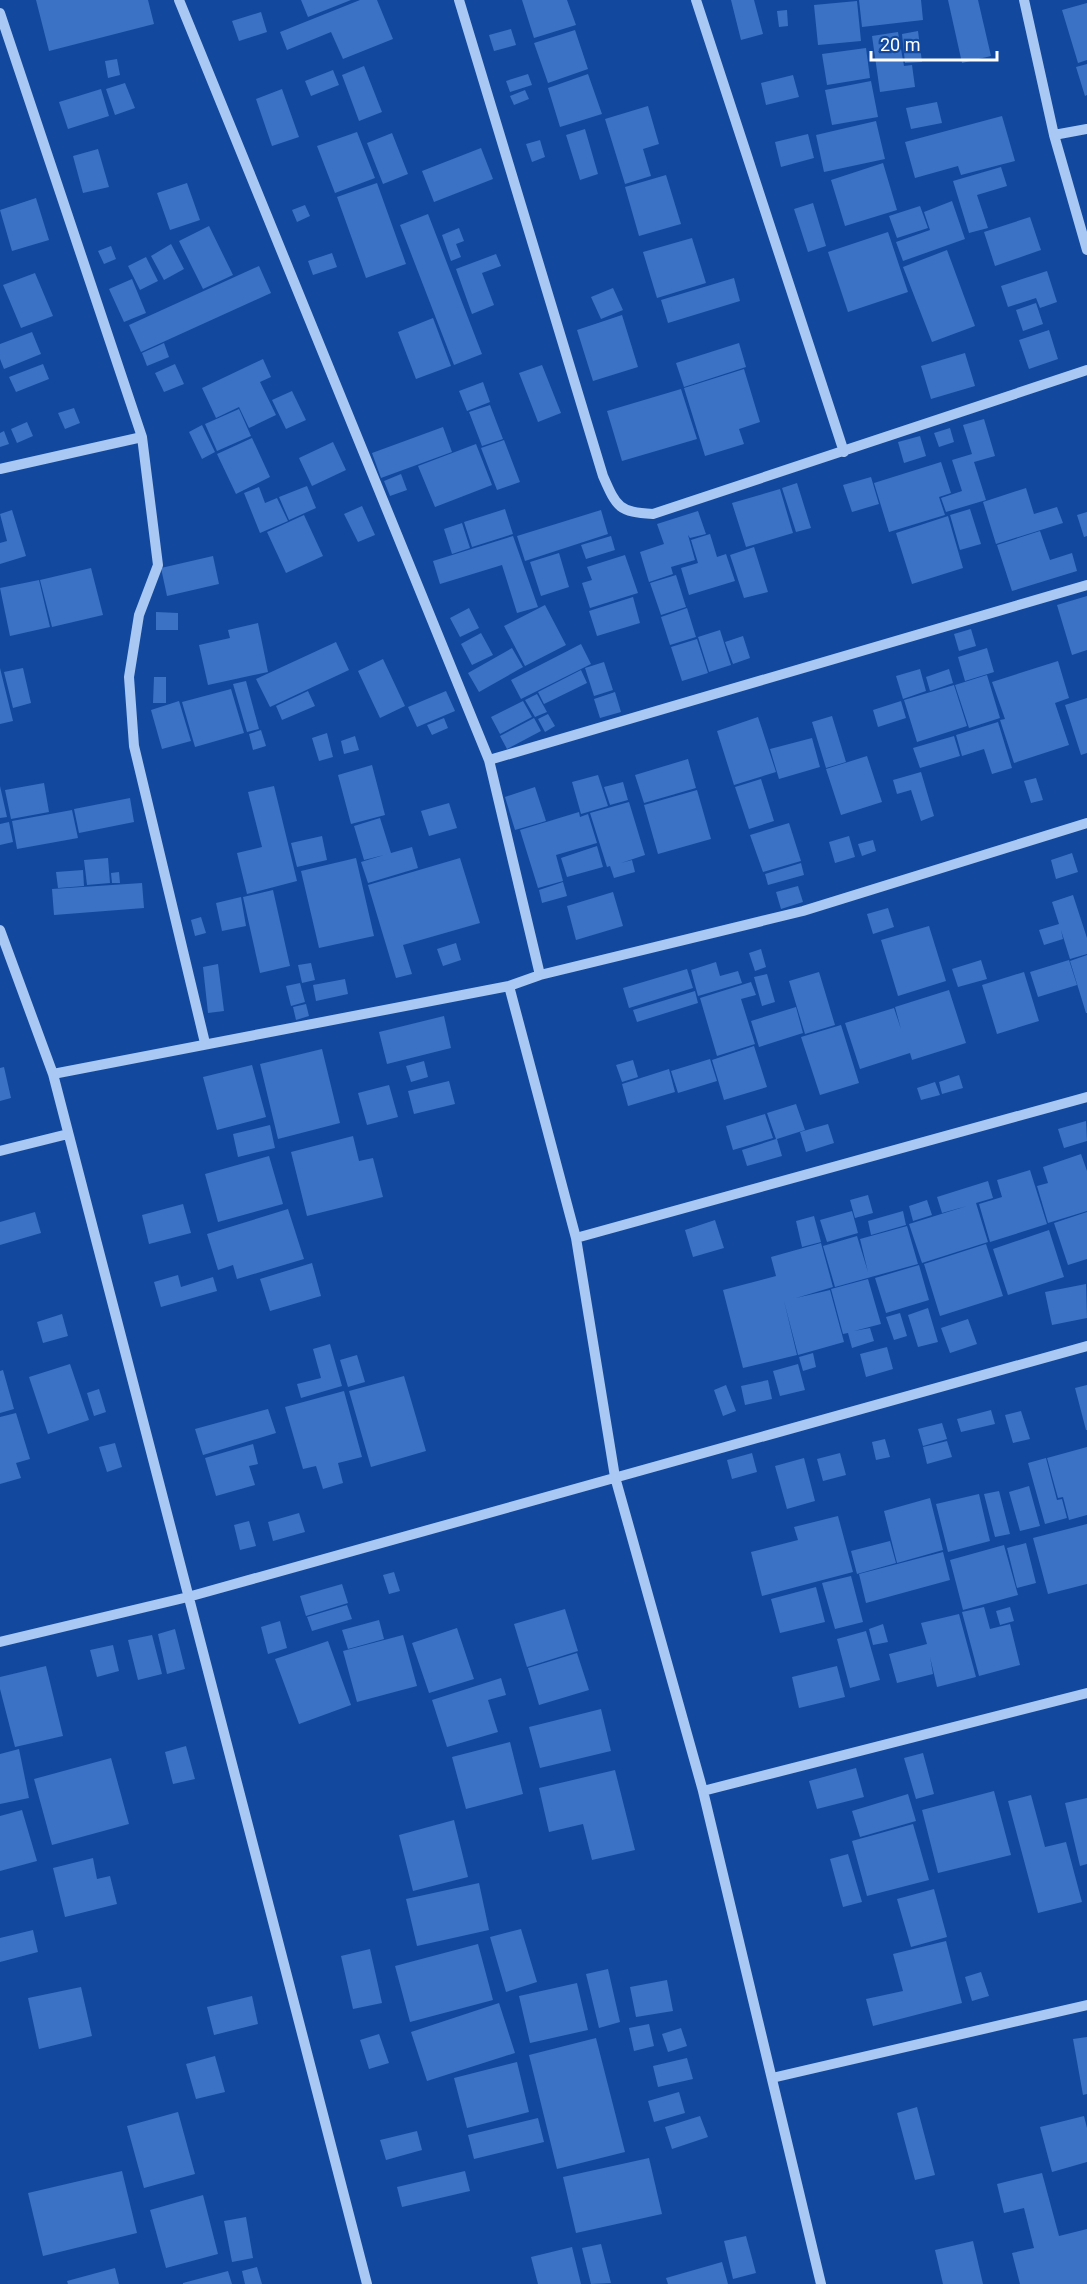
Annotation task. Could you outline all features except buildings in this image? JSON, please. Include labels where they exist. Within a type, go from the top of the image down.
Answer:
[{"type":"street","points":[[179,0],[489,760],[540,975]]},
{"type":"street","points":[[459,0],[603,476],[614,500],[628,513],[653,514],[1087,370]]},
{"type":"street","points":[[696,0],[843,452]]},
{"type":"street","points":[[1024,0],[1054,135],[1087,250]]},
{"type":"street","points":[[0,13],[142,437],[158,566],[139,615],[129,677],[131,717],[143,792],[206,1043]]},
{"type":"street","points":[[1054,135],[1087,129]]},
{"type":"street","points":[[0,469],[142,437]]},
{"type":"street","points":[[489,760],[1087,585]]},
{"type":"street","points":[[53,1074],[509,986],[540,975],[803,911],[1087,823]]},
{"type":"street","points":[[0,930],[53,1074],[367,2284]]},
{"type":"street","points":[[509,986],[576,1238],[615,1477],[703,1791],[821,2284]]},
{"type":"street","points":[[576,1238],[1087,1097]]},
{"type":"street","points":[[0,1151],[68,1134]]},
{"type":"street","points":[[0,1642],[188,1597],[1087,1346]]},
{"type":"street","points":[[703,1791],[1087,1693]]},
{"type":"street","points":[[772,2078],[1087,2005]]}]
